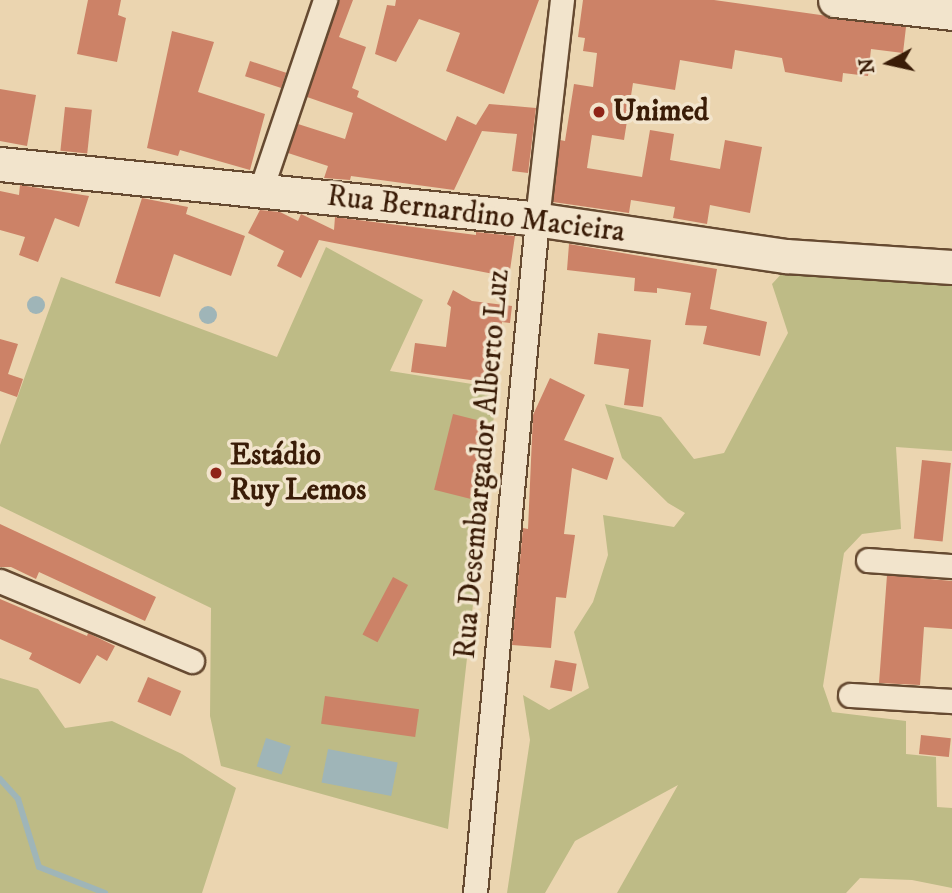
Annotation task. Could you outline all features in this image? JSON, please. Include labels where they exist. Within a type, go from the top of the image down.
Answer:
[{"type":"main road","points":[[835,0],[948,8]]},
{"type":"main road","name":"Rua Bernardino Macieira","points":[[0,164],[537,219],[786,256],[952,267]]},
{"type":"street","points":[[260,192],[325,0]]},
{"type":"street","name":"Rua Desembargador Alberto Luz","points":[[475,893],[537,219],[562,0]]},
{"type":"street","points":[[868,560],[952,566]]},
{"type":"street","points":[[0,581],[192,661]]},
{"type":"street","points":[[850,695],[952,702]]},
{"type":"shaded area","points":[[326,247],[423,300],[390,371],[497,388],[448,829],[221,766],[210,716],[211,608],[0,506],[0,445],[61,277],[277,357]]},
{"type":"shaded area","points":[[784,271],[952,284],[952,451],[896,447],[901,529],[862,534],[844,553],[823,686],[832,712],[906,721],[906,754],[936,757],[937,807],[952,808],[952,888],[912,880],[860,878],[846,893],[617,893],[678,785],[575,841],[545,893],[507,893],[530,740],[523,695],[549,710],[589,688],[574,632],[593,602],[608,555],[603,515],[674,527],[685,513],[668,503],[622,458],[605,404],[661,417],[694,459],[724,453],[788,333],[772,284]]},
{"type":"shaded area","points":[[0,678],[38,689],[65,728],[112,721],[182,754],[236,788],[202,893],[0,893]]},
{"type":"water","points":[[36,296],[42,299],[45,305],[42,311],[36,314],[30,311],[27,305],[30,299]]},
{"type":"water","points":[[204,306],[212,306],[217,315],[215,322],[204,324],[199,319],[199,311]]},
{"type":"water","points":[[266,738],[291,746],[281,775],[257,767]]},
{"type":"water","points":[[328,749],[398,763],[391,796],[322,782]]},
{"type":"building","points":[[88,0],[121,0],[118,15],[126,18],[117,62],[77,54]]},
{"type":"building","points":[[339,0],[353,0],[339,37],[366,47],[352,88],[359,91],[357,97],[446,141],[457,116],[476,125],[489,104],[536,108],[528,173],[512,171],[517,134],[482,131],[454,190],[351,176],[350,180],[324,178],[328,166],[288,153],[298,124],[345,139],[353,113],[307,97]]},
{"type":"building","points":[[396,0],[539,0],[504,94],[446,71],[460,33],[419,19],[396,62],[375,54],[387,5],[395,6]]},
{"type":"building","points":[[583,0],[714,0],[906,27],[903,53],[871,49],[868,76],[843,73],[842,82],[785,72],[782,58],[735,50],[732,69],[680,60],[675,90],[633,83],[624,140],[592,135],[587,168],[642,177],[650,130],[674,134],[670,160],[720,169],[725,140],[762,147],[750,213],[710,205],[707,224],[673,218],[675,207],[631,200],[629,213],[553,202],[560,140],[565,141],[574,84],[593,87],[597,53],[583,51],[585,38],[578,37]]},
{"type":"building","points":[[172,31],[214,42],[198,92],[265,114],[250,170],[180,150],[178,156],[147,148]]},
{"type":"building","points":[[250,61],[286,73],[281,88],[245,76]]},
{"type":"building","points":[[0,89],[36,95],[27,146],[0,141]]},
{"type":"building","points":[[65,107],[92,110],[87,154],[60,151]]},
{"type":"building","points":[[20,185],[89,196],[79,227],[55,218],[38,262],[19,255],[25,237],[0,230],[0,191],[19,195]]},
{"type":"building","points":[[142,198],[188,207],[186,214],[245,236],[231,276],[174,254],[160,297],[115,283]]},
{"type":"building","points":[[260,210],[280,212],[298,221],[301,214],[334,230],[335,217],[476,235],[476,232],[515,236],[509,277],[319,240],[301,278],[277,266],[284,251],[248,233]]},
{"type":"building","points":[[569,244],[717,269],[710,309],[767,322],[760,356],[703,344],[707,326],[685,325],[691,293],[657,288],[657,293],[634,291],[635,278],[567,270]]},
{"type":"building","points":[[453,290],[472,301],[512,306],[510,323],[502,322],[493,383],[411,372],[415,343],[446,347],[451,307],[447,304]]},
{"type":"building","points":[[598,333],[651,340],[643,407],[624,405],[629,369],[594,364]]},
{"type":"building","points":[[0,339],[18,344],[8,374],[23,379],[17,397],[0,391]]},
{"type":"building","points":[[550,378],[585,395],[564,440],[614,458],[607,480],[572,468],[564,534],[575,535],[566,598],[556,597],[551,648],[512,645],[523,528],[528,529],[533,415]]},
{"type":"building","points":[[453,414],[489,423],[470,499],[434,490]]},
{"type":"building","points":[[922,460],[951,463],[943,542],[914,539]]},
{"type":"building","points":[[0,524],[156,597],[145,621],[39,572],[36,579],[11,567],[0,567]]},
{"type":"building","points":[[887,575],[952,581],[952,629],[924,627],[920,685],[879,683]]},
{"type":"building","points":[[393,577],[408,585],[377,642],[362,634]]},
{"type":"building","points":[[0,599],[115,646],[107,661],[97,655],[80,684],[29,659],[32,653],[0,639]]},
{"type":"building","points":[[555,660],[577,664],[572,691],[550,688]]},
{"type":"building","points":[[148,677],[181,691],[171,716],[137,702]]},
{"type":"building","points":[[325,696],[419,709],[415,737],[321,724]]},
{"type":"building","points":[[921,735],[951,738],[949,757],[919,754]]},
{"type":"waterway","points":[[0,779],[18,799],[39,867],[105,893]]},
{"type":"place","name":"Unimed","points":[[599,112]]},
{"type":"place","name":"Estádio Ruy Lemos","points":[[216,473]]}]
